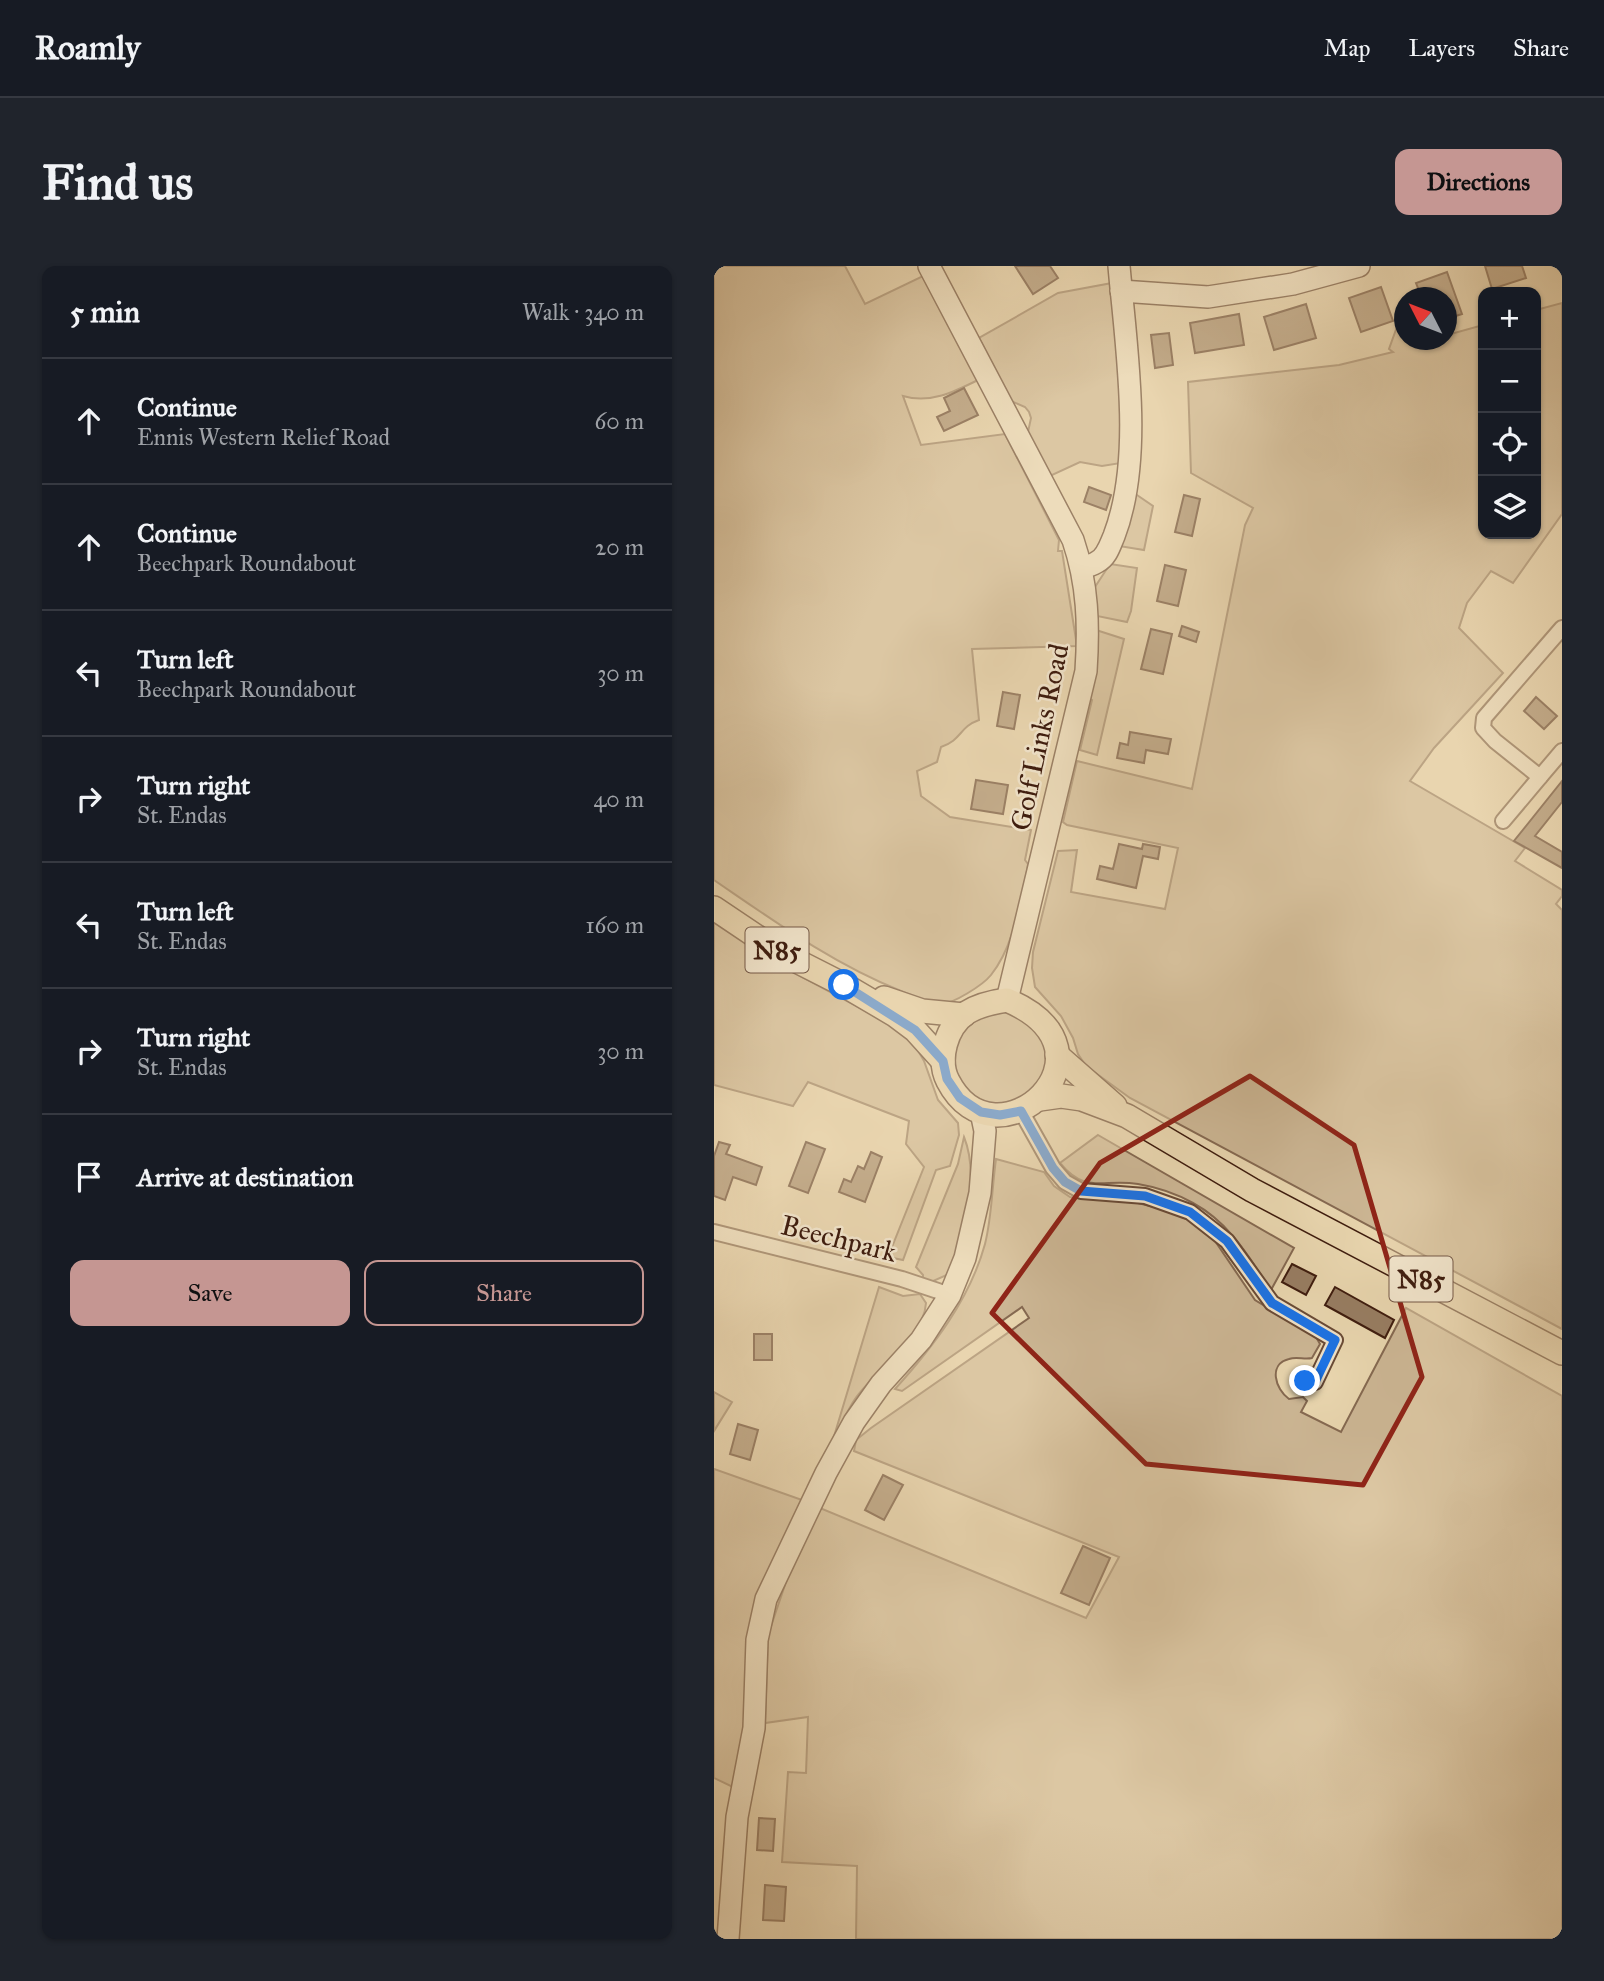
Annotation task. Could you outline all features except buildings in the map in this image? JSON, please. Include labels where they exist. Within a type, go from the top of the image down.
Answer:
[{"type":"main road","name":"Golf Links Road","points":[[929,266],[1073,540],[1082,568],[1089,627],[1086,671],[1007,1000]]},
{"type":"main road","points":[[1082,568],[1098,562],[1108,550],[1122,514],[1128,479],[1132,433],[1119,266]]},
{"type":"main road","points":[[1121,291],[1208,297],[1293,284],[1359,266]]},
{"type":"main road","name":"N85","points":[[714,908],[781,953],[844,985],[915,1030],[943,1061],[947,1079],[960,1098],[981,1112],[1000,1115],[1061,1096],[1082,1099],[1127,1116],[1251,1190],[1562,1353]]},
{"type":"main road","name":"N85","points":[[844,985],[922,1011],[964,1015],[984,1004],[1007,1000],[1029,1009],[1048,1028],[1054,1038],[1057,1055],[1127,1116]]},
{"type":"main road","points":[[943,1061],[947,1037],[964,1015]]},
{"type":"main road","points":[[1031,1105],[1052,1082],[1057,1055]]},
{"type":"main road","points":[[728,1939],[737,1817],[754,1728],[757,1640],[766,1599],[826,1473],[854,1422],[881,1384],[920,1340],[950,1295],[965,1258],[979,1193],[985,1131],[981,1112]]},
{"type":"street","points":[[1540,777],[1494,741],[1483,728],[1484,718],[1562,628]]},
{"type":"street","points":[[1503,821],[1562,751]]},
{"type":"street","points":[[1031,1105],[1053,1168],[1065,1182],[1081,1191],[1145,1196],[1190,1212],[1227,1241],[1272,1303],[1335,1340],[1315,1382],[1305,1381]]},
{"type":"street","name":"Beechpark","points":[[714,1232],[902,1279],[950,1295]]},
{"type":"highlighted area","points":[[1250,1076],[1354,1145],[1422,1377],[1363,1485],[1146,1464],[992,1313],[1100,1163]]},
{"type":"shaded area","points":[[714,266],[845,266],[865,304],[923,276],[978,380],[932,398],[903,396],[921,445],[1005,434],[1059,540],[1058,551],[1062,551],[1077,646],[972,649],[979,720],[941,747],[937,762],[917,771],[921,796],[950,817],[1031,830],[1025,860],[1028,864],[1027,871],[1015,925],[1005,951],[987,979],[953,1001],[941,1004],[920,999],[852,968],[805,941],[714,880]]},
{"type":"shaded area","points":[[1112,283],[1119,369],[1121,463],[1102,466],[1080,462],[1050,476],[1028,432],[1031,418],[1029,412],[1025,407],[1011,401],[979,338],[1058,293]]},
{"type":"shaded area","points":[[1562,303],[1562,514],[1513,583],[1491,571],[1467,603],[1459,628],[1503,673],[1434,748],[1410,781],[1525,848],[1515,861],[1562,890],[1562,896],[1556,904],[1562,910],[1562,1329],[1130,1098],[1086,1066],[1061,1016],[1035,987],[1032,968],[1033,952],[1058,851],[1077,850],[1071,892],[1165,909],[1178,848],[1063,822],[1077,761],[1192,789],[1245,525],[1253,508],[1191,473],[1188,382],[1339,365],[1393,352],[1389,349],[1394,335],[1394,350],[1457,350],[1457,332],[1478,326],[1478,539],[1541,539],[1541,309]]},
{"type":"shaded area","points":[[1134,493],[1153,506],[1144,550],[1119,546]]},
{"type":"shaded area","points":[[1110,564],[1137,568],[1127,622],[1097,616],[1093,590]]},
{"type":"shaded area","points":[[1096,630],[1124,639],[1097,755],[1080,750],[1092,700],[1088,698]]},
{"type":"shaded area","points":[[714,920],[785,968],[892,1025],[916,1047],[924,1061],[938,1100],[958,1123],[959,1135],[950,1166],[936,1170],[903,1260],[888,1257],[924,1167],[906,1144],[909,1121],[808,1082],[793,1106],[714,1085]]},
{"type":"shaded area","points":[[1013,1009],[1043,1032],[1050,1067],[1029,1101],[982,1105],[955,1078],[953,1041],[973,1016]]},
{"type":"shaded area","points":[[1098,1135],[1294,1248],[1271,1290],[1228,1231],[1218,1220],[1193,1203],[1152,1187],[1087,1182],[1069,1173],[1060,1163]]},
{"type":"shaded area","points":[[964,1137],[971,1170],[968,1206],[959,1241],[949,1274],[931,1282],[923,1280],[923,1275],[916,1267],[958,1164]]},
{"type":"shaded area","points":[[996,1159],[1044,1172],[1054,1186],[1070,1197],[1134,1202],[1158,1208],[1187,1219],[1215,1241],[1255,1300],[1316,1337],[1320,1344],[1312,1358],[1292,1358],[1282,1362],[1276,1371],[1277,1383],[1289,1399],[1303,1397],[1307,1401],[1301,1412],[1341,1432],[1406,1308],[1562,1396],[1562,1939],[856,1939],[857,1866],[782,1862],[788,1772],[806,1773],[808,1717],[765,1723],[768,1635],[787,1579],[820,1508],[1086,1618],[1119,1557],[854,1451],[856,1440],[871,1428],[1029,1318],[1022,1307],[902,1391],[895,1389],[949,1321],[970,1284],[985,1244]]},
{"type":"shaded area","points":[[879,1287],[903,1296],[920,1294],[926,1303],[923,1316],[908,1341],[855,1399],[832,1443]]},
{"type":"shaded area","points":[[714,1392],[732,1402],[714,1431]]},
{"type":"shaded area","points":[[714,1469],[805,1501],[767,1576],[749,1727],[735,1788],[714,1778]]},
{"type":"route","points":[[844,985],[915,1030],[943,1061],[947,1079],[960,1098],[976,1110],[1000,1115],[1021,1111],[1053,1168],[1065,1182],[1081,1191],[1145,1196],[1190,1212],[1227,1241],[1272,1303],[1335,1340],[1315,1382],[1305,1381]]}]
